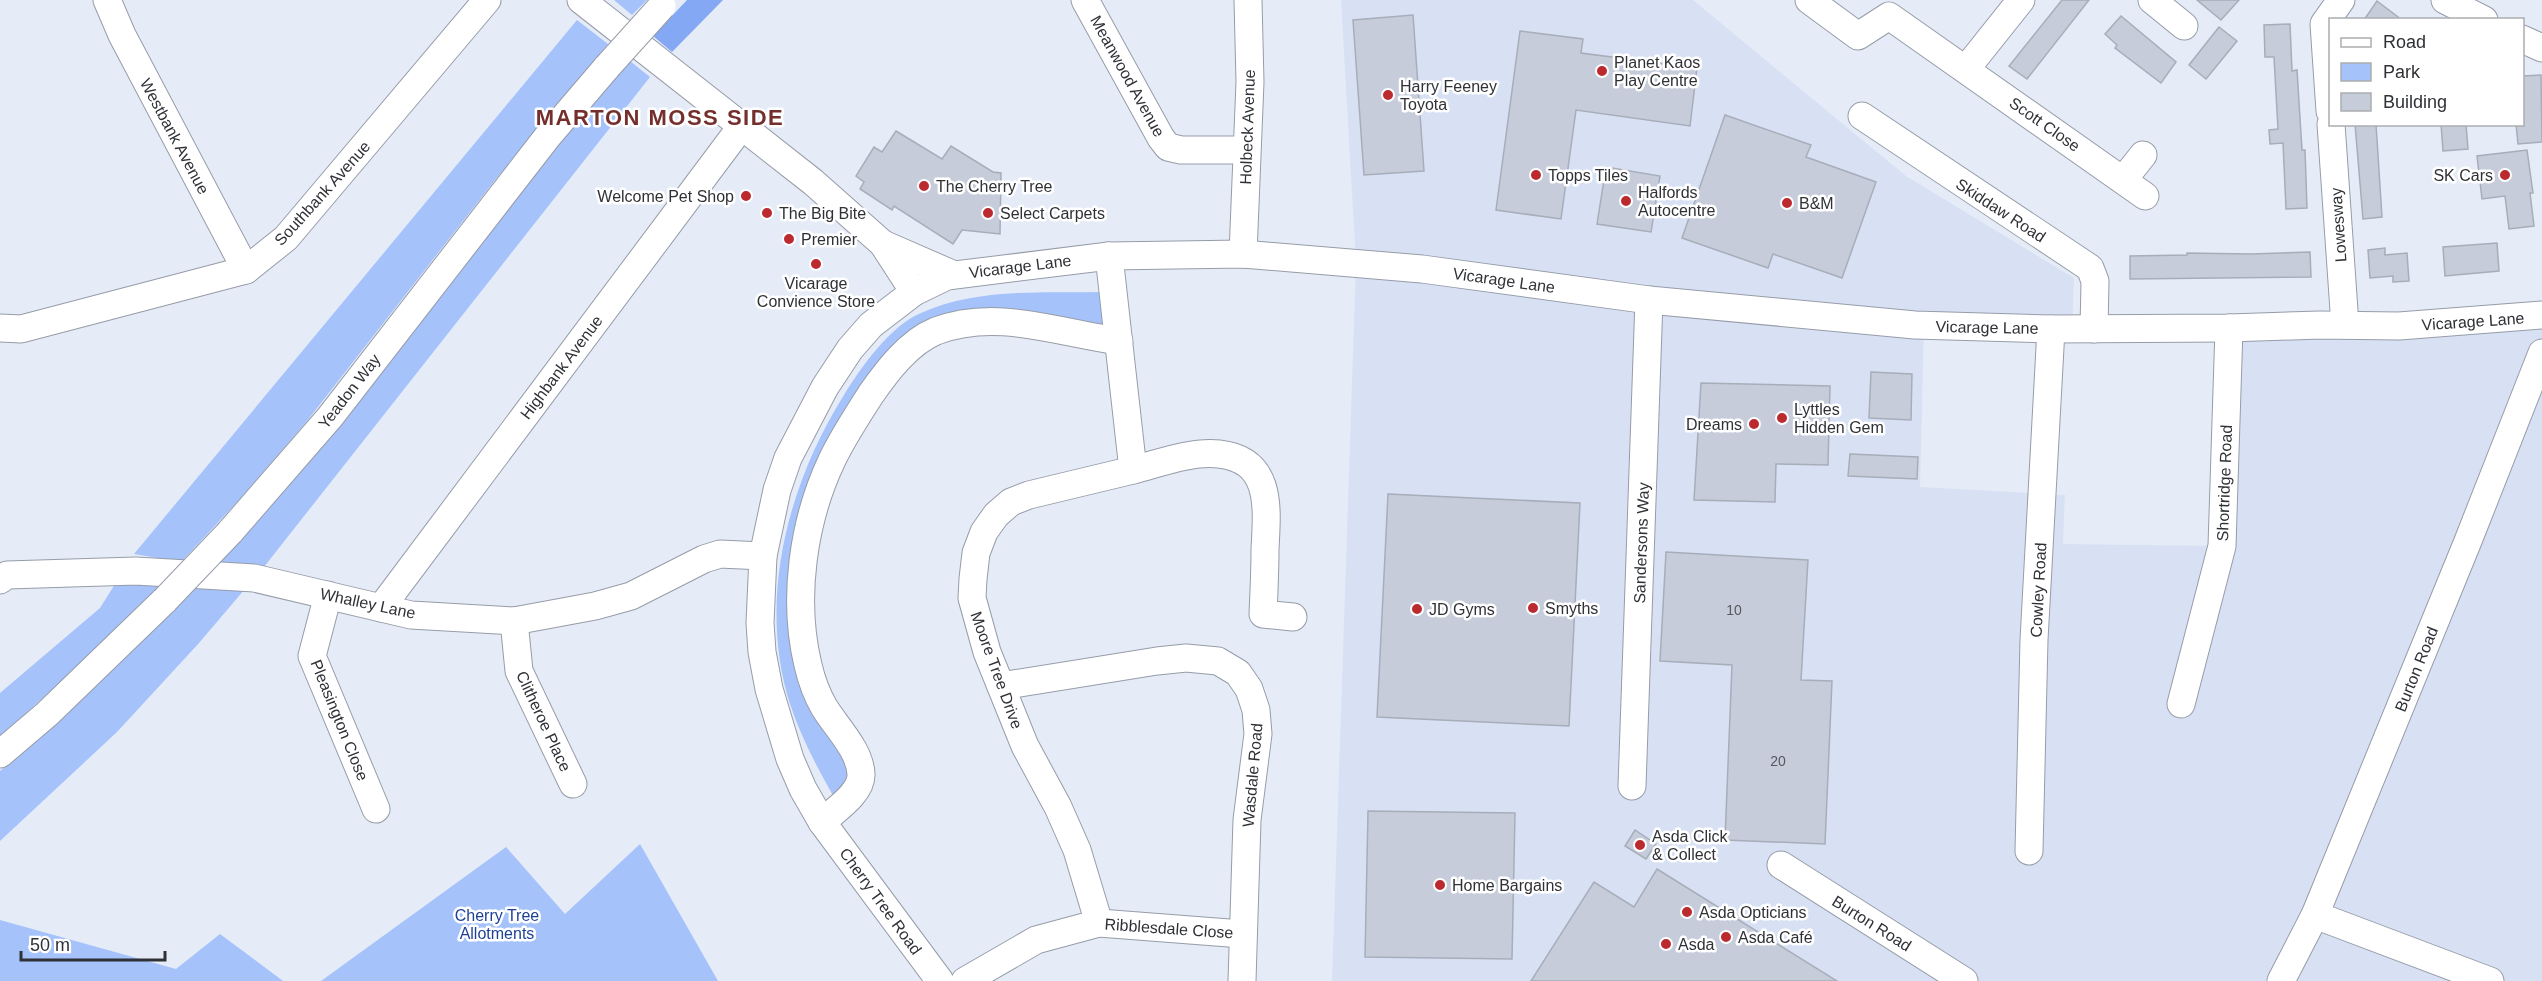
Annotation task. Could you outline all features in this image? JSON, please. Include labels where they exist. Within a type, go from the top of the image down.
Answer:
[{"type":"street","name":"Westbank Avenue","points":[[107,0],[122,35],[246,270]]},
{"type":"street","name":"Southbank Avenue","points":[[0,328],[21,328],[246,270],[286,238],[487,0]]},
{"type":"street","points":[[581,0],[813,182],[883,244],[915,292]]},
{"type":"street","name":"Meanwood Avenue","points":[[1085,0],[1168,147],[1181,150],[1246,150]]},
{"type":"street","name":"Holbeck Avenue","points":[[1243,254],[1250,82],[1248,0]]},
{"type":"street","name":"Scott Close","points":[[1809,0],[1858,36],[1889,16],[2145,196]]},
{"type":"street","points":[[1966,69],[2021,0]]},
{"type":"street","points":[[2152,0],[2184,26]]},
{"type":"street","points":[[2329,86],[2324,24],[2341,0]]},
{"type":"street","points":[[2445,0],[2480,18]]},
{"type":"street","name":"Yeadon Way","points":[[0,754],[64,698],[165,600],[230,532],[330,417],[548,136],[665,3]]},
{"type":"street","points":[[2524,39],[2542,48]]},
{"type":"street","name":"Skiddaw Road","points":[[1862,116],[2091,268],[2095,281],[2094,329]]},
{"type":"street","name":"Lowesway","points":[[2331,126],[2345,325]]},
{"type":"street","name":"Highbank Avenue","points":[[381,608],[741,127]]},
{"type":"street","points":[[2123,180],[2143,155]]},
{"type":"street","points":[[883,244],[952,274]]},
{"type":"street","points":[[871,325],[886,293],[888,272],[883,244]]},
{"type":"street","name":"Vicarage Lane","points":[[915,292],[952,274],[1108,256],[1243,254],[1422,269],[1649,300],[1884,323],[2051,329],[2345,325],[2399,327],[2542,315]]},
{"type":"street","points":[[1108,256],[1133,470]]},
{"type":"street","name":"Cherry Tree Road","points":[[915,292],[871,325],[850,349],[825,387],[788,458],[777,490],[763,556],[760,623],[762,652],[769,689],[790,759],[803,789],[822,822],[940,981]]},
{"type":"street","name":"Sandersons Way","points":[[1632,786],[1649,300]]},
{"type":"street","points":[[822,822],[858,787],[862,776],[855,755],[822,705],[808,665],[802,626],[802,588],[806,541],[817,500],[831,461],[852,423],[891,367],[934,332],[964,324],[1009,321],[1119,341]]},
{"type":"street","name":"Shortridge Road","points":[[2181,704],[2222,546],[2229,328]]},
{"type":"street","name":"Cowley Road","points":[[2029,850],[2034,640],[2051,329]]},
{"type":"street","name":"Burton Road","points":[[2280,981],[2315,915],[2542,353]]},
{"type":"street","name":"Moore Tree Drive","points":[[1099,923],[1077,850],[1058,807],[1035,766],[984,643],[972,598],[976,553],[984,532],[1003,508],[1020,498],[1194,456],[1219,454],[1244,461],[1262,483],[1268,504],[1263,614],[1293,617]]},
{"type":"street","name":"Whalley Lane","points":[[0,580],[7,575],[80,571],[136,571],[254,578],[411,615],[514,621],[595,606],[623,598],[704,559],[720,554],[763,556]]},
{"type":"street","name":"Pleasington Close","points":[[328,595],[312,656],[376,809]]},
{"type":"street","name":"Clitheroe Place","points":[[514,621],[519,671],[573,784]]},
{"type":"street","name":"Wasdale Road","points":[[1001,686],[1186,658],[1218,661],[1238,673],[1249,689],[1256,710],[1258,734],[1247,820],[1242,981]]},
{"type":"street","name":"Burton Road","points":[[1781,865],[1964,981]]},
{"type":"street","points":[[2315,915],[2490,981]]},
{"type":"street","name":"Ribblesdale Close","points":[[965,981],[1036,940],[1099,923],[1242,934]]},
{"type":"shaded area","points":[[687,0],[723,0],[672,52],[653,36]]},
{"type":"shaded area","points":[[1341,0],[1693,0],[1906,176],[2074,278],[2072,329],[1924,326],[1920,487],[2065,495],[2063,544],[2222,546],[2229,328],[2542,315],[2542,981],[1332,981],[1356,263]]},
{"type":"green space","points":[[614,0],[647,0],[632,15]]},
{"type":"green space","points":[[577,20],[608,44],[495,180],[307,421],[240,499],[181,562],[134,554]]},
{"type":"green space","points":[[630,61],[650,77],[260,572],[214,567],[565,135]]},
{"type":"green space","points":[[1032,292],[1100,292],[1104,339],[934,332],[832,461],[802,626],[855,755],[839,806],[812,756],[790,704],[781,665],[777,624],[778,584],[784,544],[807,466],[824,430],[851,384],[877,348],[898,327],[921,313],[964,299],[986,296]]},
{"type":"green space","points":[[117,581],[164,582],[128,620],[0,737],[0,693],[100,608]]},
{"type":"green space","points":[[201,581],[250,583],[199,643],[117,732],[0,841],[0,771],[66,712]]},
{"type":"green space","name":"Cherry Tree Allotments","points":[[640,844],[718,981],[321,981],[506,847],[565,914]]},
{"type":"green space","points":[[0,920],[176,969],[220,934],[283,981],[0,981]]},
{"type":"building","points":[[2062,0],[2089,0],[2027,79],[2009,66]]},
{"type":"building","points":[[2197,0],[2239,0],[2221,20]]},
{"type":"building","points":[[2377,1],[2399,18],[2365,18]]},
{"type":"building","name":"Harry Feeney Toyota","points":[[1413,15],[1424,171],[1364,175],[1353,20]]},
{"type":"building","points":[[2121,16],[2176,62],[2161,83],[2115,48],[2117,45],[2105,34]]},
{"type":"building","points":[[2290,24],[2292,71],[2297,70],[2302,150],[2305,150],[2307,208],[2286,209],[2283,143],[2270,144],[2269,130],[2278,129],[2274,57],[2265,57],[2264,25]]},
{"type":"building","points":[[2219,27],[2237,41],[2206,79],[2189,65]]},
{"type":"building","points":[[1520,31],[1583,39],[1581,53],[1697,68],[1690,126],[1576,110],[1561,219],[1496,210]]},
{"type":"building","points":[[2541,75],[2542,142],[2518,144],[2516,126],[2524,126],[2524,76]]},
{"type":"building","points":[[1725,115],[1811,145],[1806,157],[1876,182],[1842,278],[1773,254],[1768,268],[1682,238]]},
{"type":"building","points":[[2355,126],[2376,126],[2382,217],[2363,219]]},
{"type":"building","points":[[2441,126],[2466,126],[2468,149],[2443,151]]},
{"type":"building","name":"The Cherry Tree","points":[[896,131],[942,159],[951,146],[993,172],[1001,173],[1000,234],[962,230],[953,244],[894,206],[892,210],[860,189],[864,182],[856,176],[874,147],[882,152]]},
{"type":"building","name":"SK Cars","points":[[2527,150],[2533,193],[2530,193],[2534,226],[2509,229],[2505,196],[2482,199],[2477,156]]},
{"type":"building","points":[[1606,167],[1660,176],[1651,232],[1597,224]]},
{"type":"building","points":[[2497,243],[2499,271],[2445,276],[2443,247]]},
{"type":"building","points":[[2385,248],[2385,255],[2407,253],[2409,281],[2393,282],[2393,276],[2370,278],[2368,250]]},
{"type":"building","points":[[2310,252],[2311,277],[2130,279],[2130,256]]},
{"type":"building","points":[[1871,372],[1912,374],[1911,420],[1869,418]]},
{"type":"building","points":[[1701,383],[1830,386],[1828,465],[1776,464],[1775,502],[1694,500]]},
{"type":"building","points":[[1850,454],[1918,457],[1917,479],[1848,476]]},
{"type":"building","points":[[1388,494],[1580,503],[1569,726],[1377,717]]},
{"type":"building","points":[[1666,552],[1808,560],[1801,680],[1832,681],[1825,844],[1725,840],[1732,665],[1660,661]]},
{"type":"building","name":"Home Bargains","points":[[1368,811],[1515,813],[1512,959],[1365,957]]},
{"type":"building","name":"Asda Click & Collect","points":[[1635,830],[1656,844],[1646,859],[1625,846]]},
{"type":"building","name":"Asda","points":[[1657,869],[1837,981],[1531,981],[1594,882],[1634,907]]},
{"type":"place","name":"Planet Kaos Play Centre","points":[[1602,71]]},
{"type":"place","name":"Harry Feeney Toyota","points":[[1388,95]]},
{"type":"place","name":"Topps Tiles","points":[[1536,175]]},
{"type":"place","name":"SK Cars","points":[[2505,175]]},
{"type":"place","name":"The Cherry Tree","points":[[924,186]]},
{"type":"place","name":"Welcome Pet Shop","points":[[746,196]]},
{"type":"place","name":"Halfords Autocentre","points":[[1626,201]]},
{"type":"place","name":"B&M","points":[[1787,203]]},
{"type":"place","name":"The Big Bite","points":[[767,213]]},
{"type":"place","name":"Select Carpets","points":[[988,213]]},
{"type":"place","name":"Premier","points":[[789,239]]},
{"type":"place","name":"Vicarage Convience Store","points":[[816,264]]},
{"type":"place","name":"Lyttles Hidden Gem","points":[[1782,418]]},
{"type":"place","name":"Dreams","points":[[1754,424]]},
{"type":"place","name":"Smyths","points":[[1533,608]]},
{"type":"place","name":"JD Gyms","points":[[1417,609]]},
{"type":"place","name":"Asda Click & Collect","points":[[1640,845]]},
{"type":"place","name":"Home Bargains","points":[[1440,885]]},
{"type":"place","name":"Asda Opticians","points":[[1687,912]]},
{"type":"place","name":"Asda Café","points":[[1726,937]]},
{"type":"place","name":"Asda","points":[[1666,944]]},
{"type":"district","name":"MARTON MOSS SIDE","points":[[660,117]]}]
